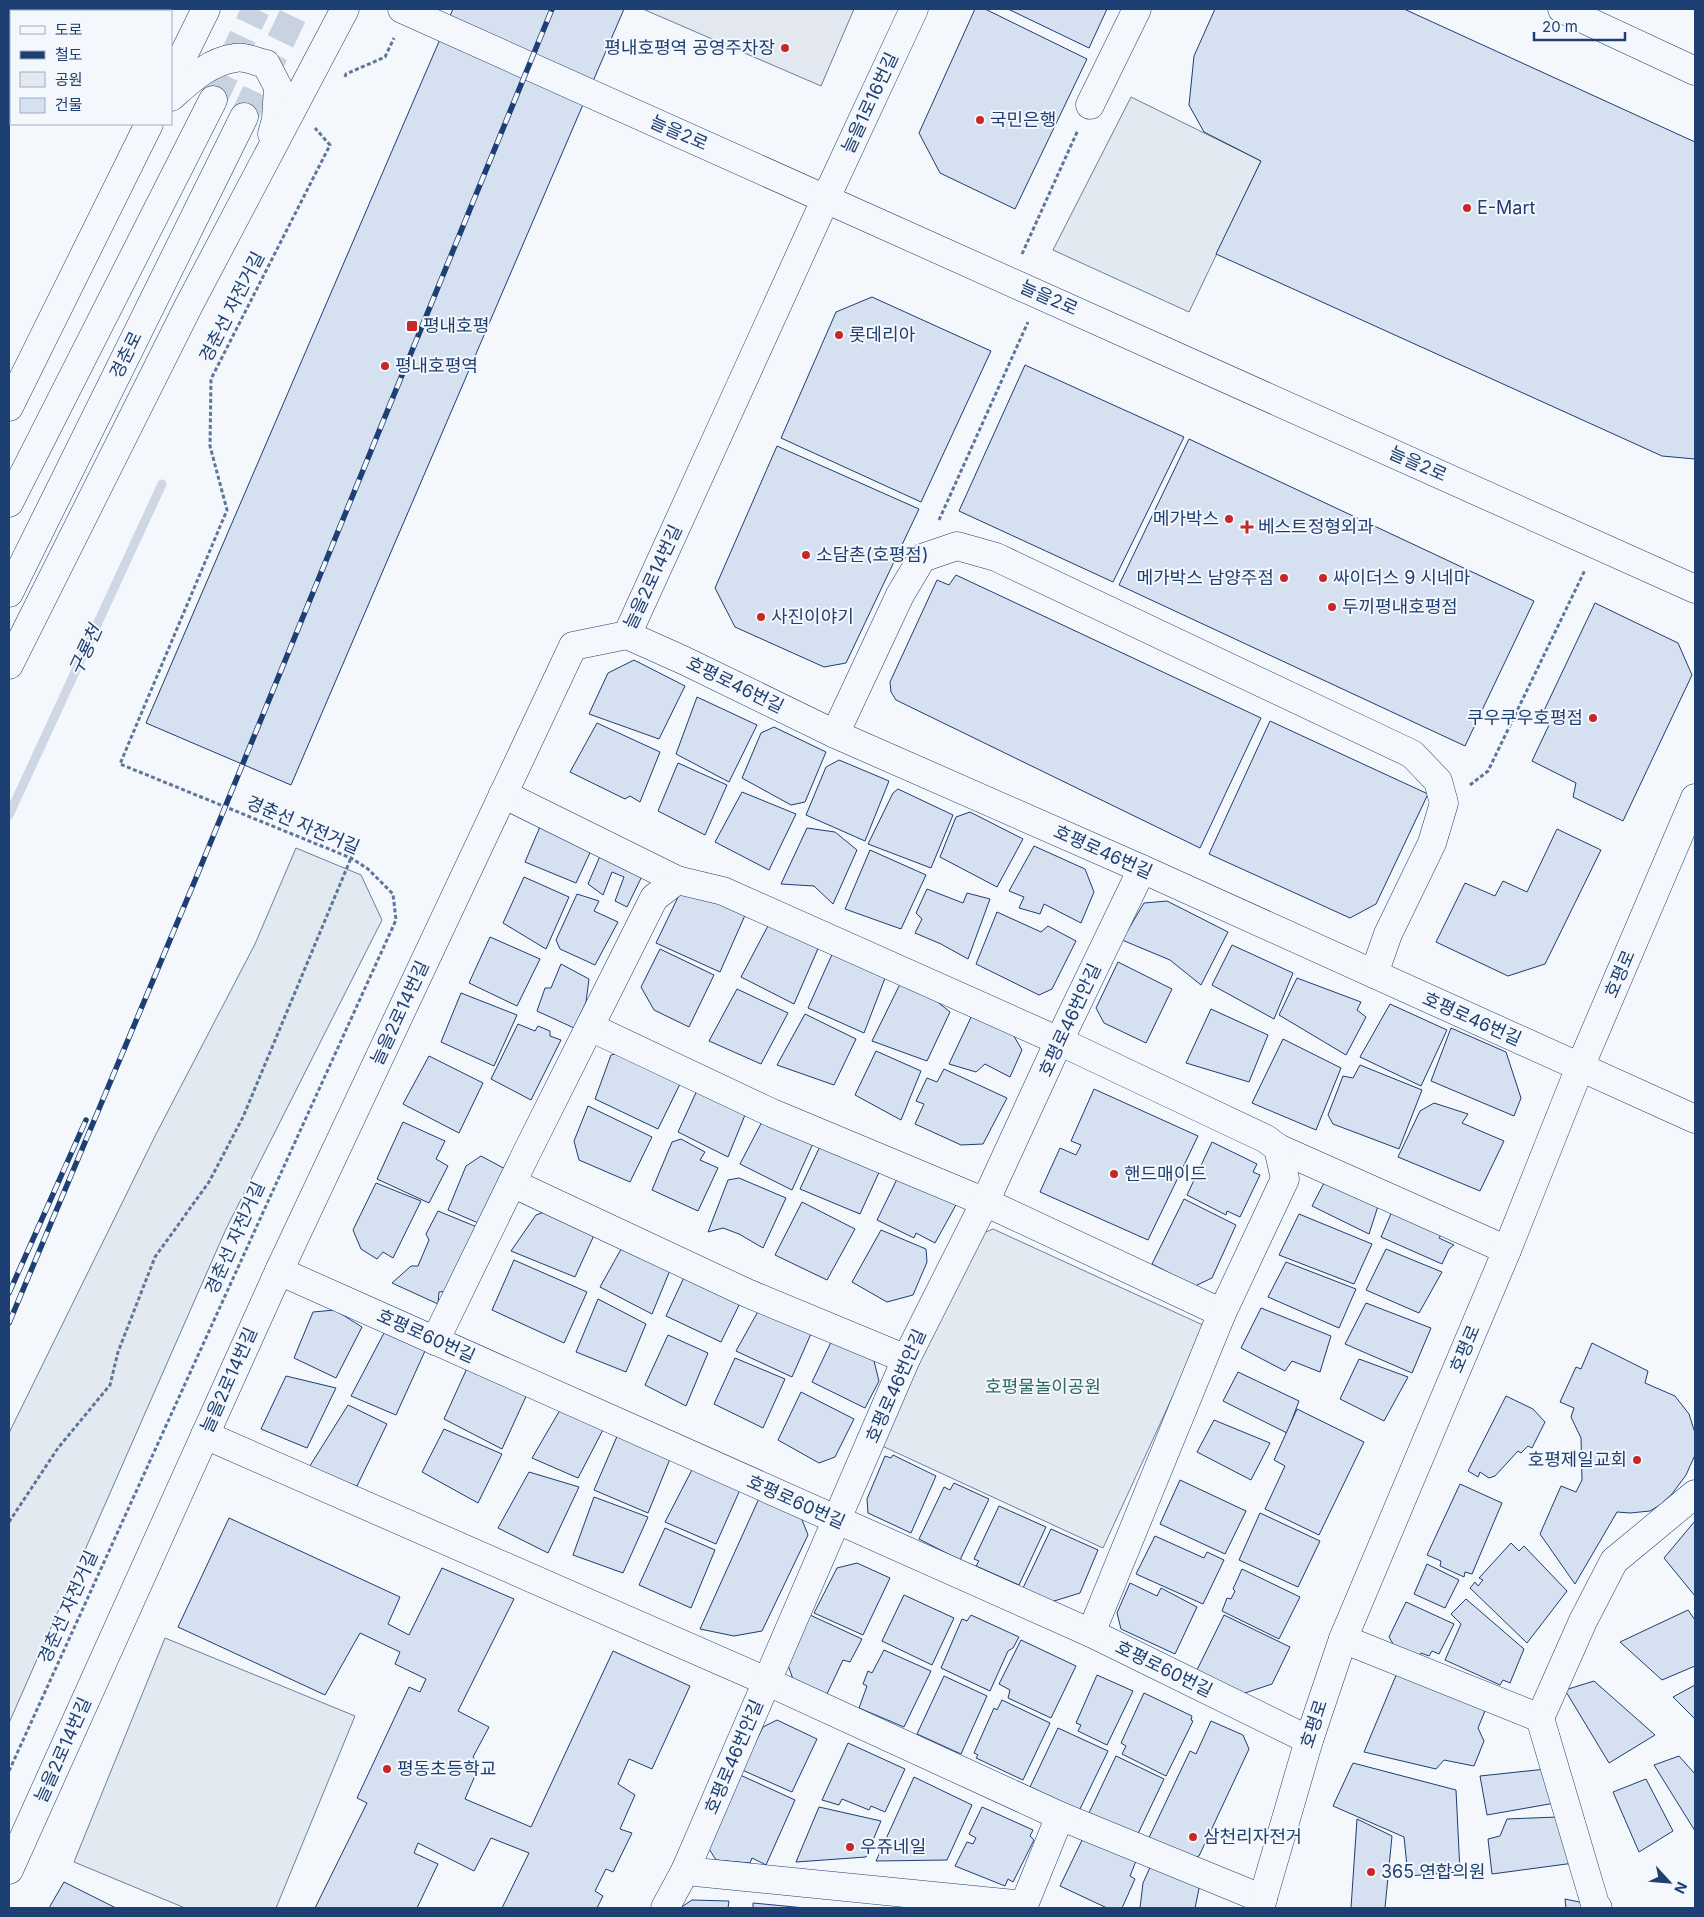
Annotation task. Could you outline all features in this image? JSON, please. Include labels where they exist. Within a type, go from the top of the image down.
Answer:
[{"type":"street","points":[[172,78],[206,9]]},
{"type":"street","points":[[9,665],[189,306],[346,9]]},
{"type":"street","name":"늘을1로16번길","points":[[826,198],[914,9]]},
{"type":"street","points":[[1090,105],[1137,9]]},
{"type":"street","name":"늘을2로","points":[[405,10],[1695,589]]},
{"type":"street","points":[[1569,10],[1695,71]]},
{"type":"street","points":[[172,96],[188,82],[213,65],[236,57],[266,64],[278,87],[276,119],[265,162]]},
{"type":"street","points":[[9,503],[213,100]]},
{"type":"street","name":"경춘로","points":[[9,593],[244,117]]},
{"type":"street","points":[[9,407],[150,125]]},
{"type":"street","name":"늘을2로14번길","points":[[9,1870],[279,1271],[573,646],[628,636],[826,198]]},
{"type":"street","points":[[835,734],[900,595],[922,558],[957,546],[996,557],[1412,754],[1438,781],[1444,803],[1432,843],[1388,934],[1374,974]]},
{"type":"street","name":"호평로46번길","points":[[628,636],[683,660],[835,734],[1142,869],[1695,1119]]},
{"type":"street","points":[[503,794],[677,880],[724,891],[1058,1042],[1266,1139],[1278,1148],[1507,1250]]},
{"type":"street","name":"호평로","points":[[1262,1904],[1309,1740],[1343,1639],[1507,1250],[1580,1067],[1695,798]]},
{"type":"street","name":"호평로46번안길","points":[[665,1908],[685,1871],[906,1359],[985,1202],[1058,1042],[1142,869]]},
{"type":"street","points":[[435,1340],[654,898],[677,880]]},
{"type":"street","points":[[590,1027],[772,1113],[985,1202],[1222,1313]]},
{"type":"street","points":[[1091,1633],[1222,1313],[1285,1178],[1278,1148]]},
{"type":"street","points":[[512,1184],[747,1294],[906,1359]]},
{"type":"street","name":"호평로60번길","points":[[279,1271],[1091,1633],[1309,1740]]},
{"type":"street","points":[[205,1435],[766,1681],[1060,1816],[1262,1904]]},
{"type":"street","points":[[1598,1908],[1595,1904],[1540,1718],[1583,1621],[1614,1561],[1695,1494]]},
{"type":"street","points":[[1343,1639],[1540,1718]]},
{"type":"street","points":[[685,1871],[1024,1905],[1060,1816]]},
{"type":"path","points":[[342,82],[346,74],[385,57],[405,10]]},
{"type":"path","points":[[1010,281],[1090,105]]},
{"type":"path","name":"경춘선 자전거길","points":[[9,1771],[396,920],[393,894],[368,869],[351,858],[120,764],[227,510],[210,446],[211,379],[330,145],[314,126]]},
{"type":"path","points":[[922,558],[1040,294]]},
{"type":"path","points":[[1444,803],[1488,771],[1598,545]]},
{"type":"path","points":[[9,1522],[58,1448],[110,1385],[118,1352],[155,1257],[208,1182],[243,1117],[351,858]]},
{"type":"green space","points":[[1131,97],[1261,161],[1189,312],[1053,250]]},
{"type":"green space","points":[[296,848],[361,875],[382,920],[226,1229],[9,1723],[9,1433],[155,1136],[255,944]]},
{"type":"green space","name":"호평물놀이공원","points":[[993,1229],[1205,1326],[1103,1548],[880,1445],[981,1234]]},
{"type":"green space","points":[[165,1638],[355,1716],[276,1908],[185,1908],[74,1862]]},
{"type":"shaded area","name":"평내호평역 공영주차장","points":[[646,9],[854,9],[821,86]]},
{"type":"building","name":"평내호평역","points":[[453,9],[624,9],[291,785],[146,723]]},
{"type":"building","points":[[975,9],[985,9],[1087,59],[1015,209],[940,173],[919,133]]},
{"type":"building","points":[[1008,9],[1107,9],[1089,48]]},
{"type":"building","name":"E-Mart","points":[[1215,9],[1404,9],[1695,142],[1695,459],[1662,456],[1216,254],[1261,161],[1204,132],[1189,105],[1194,56]]},
{"type":"building","points":[[872,297],[991,351],[921,502],[781,438],[836,312]]},
{"type":"building","points":[[1025,365],[1184,437],[1113,582],[959,511]]},
{"type":"building","points":[[1189,439],[1534,601],[1465,746],[1119,585]]},
{"type":"building","points":[[777,446],[919,509],[846,663],[824,667],[735,627],[715,588]]},
{"type":"building","points":[[956,575],[1261,718],[1200,848],[896,700],[891,692],[890,682],[937,580],[949,585]]},
{"type":"building","points":[[1595,603],[1678,643],[1692,675],[1623,821],[1573,797],[1576,783],[1532,761],[1549,725],[1540,719]]},
{"type":"building","points":[[634,660],[685,686],[659,739],[589,714],[608,673]]},
{"type":"building","points":[[697,697],[757,725],[729,782],[676,754]]},
{"type":"building","points":[[1270,721],[1428,794],[1376,904],[1350,918],[1209,854]]},
{"type":"building","points":[[597,723],[660,752],[640,802],[630,796],[625,799],[570,772]]},
{"type":"building","points":[[774,727],[826,752],[805,802],[791,805],[742,778],[761,733]]},
{"type":"building","points":[[839,760],[889,781],[865,841],[806,815],[826,767]]},
{"type":"building","points":[[678,763],[727,785],[705,835],[658,811]]},
{"type":"building","points":[[898,789],[953,815],[931,868],[868,844],[893,793]]},
{"type":"building","points":[[742,792],[796,814],[769,870],[715,842]]},
{"type":"building","points":[[970,812],[1023,839],[997,887],[940,857],[956,817]]},
{"type":"building","points":[[542,822],[594,844],[576,883],[525,862]]},
{"type":"building","points":[[807,828],[835,832],[857,850],[833,904],[814,886],[781,884]]},
{"type":"building","points":[[1557,829],[1601,850],[1545,964],[1508,976],[1436,942],[1465,883],[1495,896],[1503,881],[1527,892]]},
{"type":"building","points":[[1034,846],[1085,869],[1094,892],[1081,923],[1044,904],[1040,914],[1019,908],[1024,897],[1009,891]]},
{"type":"building","points":[[603,849],[645,870],[627,907],[615,901],[624,877],[612,872],[603,895],[588,884]]},
{"type":"building","points":[[870,850],[926,875],[901,929],[845,909]]},
{"type":"building","points":[[524,877],[569,897],[546,949],[503,923]]},
{"type":"building","points":[[927,889],[963,903],[967,893],[990,899],[968,959],[941,944],[915,933],[922,919],[916,913]]},
{"type":"building","points":[[698,891],[746,913],[720,972],[656,943],[680,893]]},
{"type":"building","points":[[577,894],[599,901],[594,911],[618,922],[595,965],[560,949],[556,940]]},
{"type":"building","points":[[1167,901],[1228,932],[1201,985],[1170,960],[1122,940],[1144,903]]},
{"type":"building","points":[[997,912],[1041,932],[1048,926],[1076,941],[1052,989],[1039,995],[976,964]]},
{"type":"building","points":[[770,922],[820,944],[794,1004],[741,977]]},
{"type":"building","points":[[490,937],[540,959],[517,1006],[469,983]]},
{"type":"building","points":[[1232,945],[1293,973],[1274,1019],[1212,985]]},
{"type":"building","points":[[660,949],[714,975],[689,1027],[654,1010],[641,987]]},
{"type":"building","points":[[834,950],[887,973],[864,1033],[808,1008]]},
{"type":"building","points":[[1118,962],[1172,989],[1146,1043],[1104,1023],[1096,1008]]},
{"type":"building","points":[[561,964],[589,979],[586,1002],[574,1028],[537,1011],[545,988],[551,988]]},
{"type":"building","points":[[1297,978],[1361,1002],[1357,1010],[1366,1017],[1346,1055],[1279,1015]]},
{"type":"building","points":[[901,982],[929,995],[950,1012],[927,1061],[872,1041]]},
{"type":"building","points":[[737,989],[788,1013],[761,1064],[709,1041]]},
{"type":"building","points":[[461,993],[517,1015],[494,1066],[441,1042]]},
{"type":"building","points":[[1390,1004],[1447,1030],[1421,1086],[1360,1057]]},
{"type":"building","points":[[1211,1009],[1268,1035],[1249,1082],[1186,1063]]},
{"type":"building","points":[[973,1013],[1011,1031],[1022,1050],[1010,1077],[985,1064],[976,1072],[949,1064]]},
{"type":"building","points":[[805,1014],[856,1039],[834,1085],[777,1065]]},
{"type":"building","points":[[518,1024],[535,1031],[538,1026],[550,1031],[550,1036],[561,1040],[531,1100],[491,1079]]},
{"type":"building","points":[[1451,1028],[1506,1052],[1521,1098],[1514,1116],[1431,1081]]},
{"type":"building","points":[[1283,1039],[1341,1068],[1316,1130],[1252,1103]]},
{"type":"building","points":[[628,1051],[681,1082],[658,1129],[595,1099],[611,1055]]},
{"type":"building","points":[[876,1051],[921,1071],[901,1120],[855,1095]]},
{"type":"building","points":[[429,1056],[483,1083],[459,1133],[403,1104]]},
{"type":"building","points":[[1360,1065],[1422,1090],[1399,1149],[1333,1124],[1328,1115],[1343,1076],[1353,1078]]},
{"type":"building","points":[[944,1069],[1007,1098],[983,1144],[961,1145],[915,1124],[924,1104],[916,1101],[927,1078],[937,1082]]},
{"type":"building","points":[[699,1086],[747,1110],[728,1157],[678,1132]]},
{"type":"building","name":"핸드매이드","points":[[1094,1089],[1198,1136],[1148,1240],[1040,1192],[1060,1148],[1076,1155],[1081,1145],[1071,1141]]},
{"type":"building","points":[[1434,1103],[1468,1114],[1462,1123],[1504,1141],[1480,1191],[1398,1157],[1420,1111]]},
{"type":"building","points":[[588,1106],[652,1137],[630,1182],[579,1160],[574,1141]]},
{"type":"building","points":[[765,1116],[815,1139],[792,1190],[740,1164]]},
{"type":"building","points":[[403,1122],[445,1141],[436,1159],[448,1166],[429,1203],[377,1179]]},
{"type":"building","points":[[681,1139],[705,1152],[700,1160],[718,1168],[698,1211],[652,1190],[672,1142]]},
{"type":"building","points":[[823,1140],[881,1168],[860,1214],[800,1189]]},
{"type":"building","points":[[1212,1142],[1257,1164],[1253,1172],[1260,1175],[1240,1217],[1227,1211],[1226,1215],[1187,1195]]},
{"type":"building","points":[[481,1156],[509,1171],[483,1225],[448,1210],[466,1166]]},
{"type":"building","points":[[900,1173],[957,1203],[935,1243],[916,1233],[914,1238],[877,1220]]},
{"type":"building","points":[[739,1178],[786,1198],[763,1248],[739,1234],[723,1228],[708,1232],[728,1180]]},
{"type":"building","points":[[1325,1181],[1379,1203],[1369,1234],[1312,1206]]},
{"type":"building","points":[[376,1183],[421,1201],[393,1258],[383,1252],[377,1259],[361,1249],[353,1230]]},
{"type":"building","points":[[1184,1199],[1236,1225],[1212,1278],[1195,1286],[1152,1264]]},
{"type":"building","points":[[802,1202],[855,1229],[827,1280],[775,1255]]},
{"type":"building","points":[[555,1208],[595,1233],[575,1277],[511,1251],[536,1215]]},
{"type":"building","points":[[1393,1209],[1443,1232],[1439,1238],[1454,1245],[1449,1249],[1442,1264],[1381,1237]]},
{"type":"building","points":[[438,1211],[477,1227],[450,1291],[439,1292],[438,1304],[392,1283],[411,1266],[418,1266],[429,1240],[426,1234]]},
{"type":"building","points":[[1299,1214],[1372,1244],[1354,1284],[1279,1255]]},
{"type":"building","points":[[881,1230],[926,1249],[927,1262],[913,1295],[887,1302],[852,1282]]},
{"type":"building","points":[[625,1242],[673,1263],[652,1314],[600,1287]]},
{"type":"building","points":[[1386,1249],[1442,1272],[1419,1313],[1366,1290]]},
{"type":"building","points":[[514,1260],[587,1292],[564,1343],[492,1310]]},
{"type":"building","points":[[1286,1262],[1356,1289],[1339,1328],[1268,1297]]},
{"type":"building","points":[[686,1273],[743,1297],[721,1342],[666,1316]]},
{"type":"building","points":[[598,1299],[646,1324],[626,1372],[576,1352]]},
{"type":"building","points":[[1366,1303],[1431,1328],[1412,1373],[1345,1344]]},
{"type":"building","points":[[761,1306],[814,1327],[792,1377],[736,1351]]},
{"type":"building","points":[[1261,1308],[1331,1336],[1320,1372],[1292,1361],[1285,1371],[1241,1348]]},
{"type":"building","points":[[335,1310],[362,1327],[336,1378],[294,1358],[313,1312]]},
{"type":"building","points":[[384,1333],[425,1351],[396,1415],[351,1396]]},
{"type":"building","points":[[668,1335],[708,1353],[686,1406],[645,1385]]},
{"type":"building","points":[[833,1338],[872,1353],[879,1381],[865,1408],[812,1382]]},
{"type":"building","name":"호평제일교회","points":[[1592,1343],[1648,1371],[1645,1383],[1675,1396],[1689,1414],[1695,1433],[1695,1455],[1686,1475],[1672,1494],[1660,1505],[1650,1511],[1617,1512],[1575,1584],[1540,1534],[1561,1486],[1576,1492],[1582,1480],[1581,1438],[1571,1417],[1574,1408],[1560,1402],[1576,1367],[1581,1369]]},
{"type":"building","points":[[735,1358],[785,1379],[763,1428],[714,1404]]},
{"type":"building","points":[[1359,1359],[1408,1377],[1384,1421],[1340,1399]]},
{"type":"building","points":[[468,1366],[528,1392],[502,1449],[444,1419]]},
{"type":"building","points":[[1238,1372],[1299,1401],[1287,1433],[1223,1401]]},
{"type":"building","points":[[286,1376],[336,1388],[307,1448],[261,1429]]},
{"type":"building","points":[[801,1392],[854,1419],[835,1457],[819,1463],[778,1440]]},
{"type":"building","points":[[1506,1396],[1533,1409],[1545,1422],[1532,1448],[1528,1446],[1521,1453],[1518,1451],[1495,1476],[1489,1478],[1480,1472],[1478,1477],[1468,1471]]},
{"type":"building","points":[[348,1405],[387,1424],[357,1486],[308,1469]]},
{"type":"building","points":[[1297,1409],[1364,1442],[1319,1535],[1265,1509],[1285,1466],[1274,1460]]},
{"type":"building","points":[[560,1410],[606,1424],[578,1478],[532,1458]]},
{"type":"building","points":[[1214,1420],[1270,1443],[1251,1480],[1197,1452]]},
{"type":"building","points":[[444,1429],[502,1454],[478,1503],[422,1472]]},
{"type":"building","points":[[618,1434],[670,1459],[648,1513],[594,1490]]},
{"type":"building","points":[[893,1455],[936,1476],[911,1533],[868,1513],[867,1499],[885,1456],[891,1458]]},
{"type":"building","points":[[695,1464],[743,1483],[716,1544],[665,1522]]},
{"type":"building","points":[[529,1472],[579,1487],[548,1553],[498,1528]]},
{"type":"building","points":[[1180,1480],[1246,1511],[1225,1554],[1160,1524]]},
{"type":"building","points":[[954,1483],[989,1499],[960,1560],[919,1539],[944,1487],[950,1490]]},
{"type":"building","points":[[1460,1484],[1502,1503],[1472,1574],[1465,1572],[1464,1577],[1440,1566],[1441,1561],[1427,1555]]},
{"type":"building","points":[[761,1494],[799,1512],[808,1535],[762,1631],[734,1636],[700,1629]]},
{"type":"building","points":[[594,1497],[648,1517],[623,1573],[573,1555]]},
{"type":"building","points":[[999,1506],[1046,1527],[1019,1585],[976,1566],[979,1561],[974,1559]]},
{"type":"building","points":[[1260,1513],[1320,1541],[1298,1587],[1239,1560]]},
{"type":"building","points":[[229,1518],[400,1597],[388,1624],[409,1635],[442,1568],[514,1599],[458,1711],[489,1727],[473,1757],[480,1764],[465,1799],[531,1827],[613,1651],[690,1686],[652,1769],[629,1759],[618,1784],[635,1795],[620,1829],[632,1833],[613,1872],[606,1869],[595,1891],[603,1896],[597,1908],[502,1908],[529,1853],[491,1838],[474,1871],[418,1843],[414,1853],[438,1864],[417,1908],[315,1908],[367,1803],[357,1798],[409,1687],[420,1692],[426,1679],[395,1664],[400,1652],[360,1633],[325,1695],[178,1627]]},
{"type":"building","points":[[1695,1521],[1695,1596],[1664,1558]]},
{"type":"building","points":[[665,1528],[715,1550],[691,1608],[639,1585]]},
{"type":"building","points":[[1051,1529],[1098,1550],[1080,1593],[1051,1602],[1023,1588]]},
{"type":"building","points":[[1155,1536],[1204,1558],[1207,1552],[1224,1560],[1203,1604],[1136,1574]]},
{"type":"building","points":[[1511,1543],[1519,1551],[1524,1546],[1567,1591],[1527,1643],[1470,1588],[1475,1582],[1478,1586],[1483,1580],[1479,1578]]},
{"type":"building","points":[[857,1563],[890,1578],[863,1635],[814,1613],[837,1568]]},
{"type":"building","points":[[1427,1564],[1459,1580],[1445,1608],[1414,1594]]},
{"type":"building","points":[[1242,1569],[1300,1597],[1279,1639],[1222,1611],[1227,1598],[1231,1599],[1235,1591],[1233,1589]]},
{"type":"building","points":[[1130,1583],[1157,1596],[1161,1588],[1197,1607],[1175,1654],[1121,1629],[1117,1613]]},
{"type":"building","points":[[904,1595],[954,1618],[932,1665],[882,1641]]},
{"type":"building","points":[[1466,1599],[1524,1649],[1510,1683],[1503,1680],[1500,1685],[1445,1660],[1461,1624],[1451,1614]]},
{"type":"building","points":[[1406,1602],[1454,1624],[1439,1654],[1432,1651],[1429,1656],[1421,1653],[1416,1663],[1399,1654],[1389,1637]]},
{"type":"building","points":[[1688,1610],[1695,1620],[1695,1666],[1662,1680],[1620,1642]]},
{"type":"building","points":[[810,1615],[862,1639],[850,1662],[843,1660],[826,1696],[794,1682],[788,1665]]},
{"type":"building","points":[[971,1615],[1019,1637],[1013,1648],[1008,1651],[990,1691],[941,1668],[962,1619],[967,1621]]},
{"type":"building","points":[[1224,1615],[1290,1647],[1272,1684],[1242,1694],[1196,1672]]},
{"type":"building","points":[[1021,1640],[1076,1666],[1051,1718],[1008,1698],[1010,1690],[999,1684]]},
{"type":"building","points":[[884,1650],[931,1671],[904,1727],[859,1708],[867,1686],[863,1684],[868,1671],[872,1673]]},
{"type":"building","points":[[1397,1673],[1487,1706],[1478,1728],[1484,1741],[1474,1766],[1444,1760],[1436,1769],[1364,1752]]},
{"type":"building","points":[[1097,1675],[1133,1691],[1107,1745],[1078,1731],[1081,1725],[1076,1723]]},
{"type":"building","points":[[944,1676],[987,1696],[961,1754],[917,1734]]},
{"type":"building","points":[[1594,1681],[1655,1735],[1609,1763],[1565,1690]]},
{"type":"building","points":[[1695,1685],[1695,1719],[1673,1697]]},
{"type":"building","points":[[1144,1693],[1192,1716],[1191,1720],[1193,1721],[1166,1776],[1122,1754],[1126,1746],[1121,1743]]},
{"type":"building","points":[[1002,1700],[1050,1723],[1023,1780],[976,1758],[978,1755],[974,1753],[994,1708],[997,1710]]},
{"type":"building","points":[[777,1720],[817,1739],[792,1792],[742,1770],[763,1727]]},
{"type":"building","points":[[1211,1721],[1243,1735],[1249,1749],[1199,1856],[1189,1859],[1146,1844],[1190,1751],[1196,1754]]},
{"type":"building","points":[[1058,1728],[1108,1751],[1079,1811],[1030,1787]]},
{"type":"building","points":[[848,1743],[905,1769],[885,1812],[871,1806],[869,1810],[842,1799],[839,1805],[822,1800]]},
{"type":"building","points":[[1116,1756],[1164,1779],[1136,1838],[1088,1815]]},
{"type":"building","points":[[1679,1756],[1695,1774],[1695,1831],[1654,1765]]},
{"type":"building","points":[[1353,1763],[1456,1790],[1460,1872],[1408,1876],[1404,1837],[1333,1806]]},
{"type":"building","points":[[1546,1769],[1555,1803],[1487,1815],[1480,1776]]},
{"type":"building","points":[[738,1774],[795,1800],[766,1865],[752,1858],[750,1863],[716,1860],[706,1844]]},
{"type":"building","points":[[914,1777],[972,1805],[947,1860],[876,1861]]},
{"type":"building","points":[[1646,1779],[1673,1831],[1639,1852],[1613,1792]]},
{"type":"building","points":[[819,1807],[881,1821],[866,1857],[796,1862]]},
{"type":"building","points":[[982,1807],[1033,1830],[1030,1836],[1034,1840],[1013,1882],[1008,1879],[1005,1886],[955,1866],[967,1842],[973,1844],[976,1838],[969,1834]]},
{"type":"building","points":[[1557,1817],[1574,1863],[1492,1874],[1488,1839],[1500,1836],[1507,1819]]},
{"type":"building","name":"365 연합의원","points":[[1357,1819],[1392,1836],[1385,1908],[1351,1908]]},
{"type":"building","points":[[1086,1832],[1138,1856],[1130,1876],[1135,1879],[1122,1908],[1107,1908],[1060,1886]]},
{"type":"building","points":[[1152,1863],[1200,1884],[1195,1908],[1140,1908],[1143,1883]]},
{"type":"building","points":[[64,1882],[116,1908],[49,1908]]},
{"type":"building","points":[[1565,1899],[1589,1904],[1591,1908],[1566,1908]]},
{"type":"building","points":[[692,1900],[729,1901],[728,1908],[680,1908]]},
{"type":"building","points":[[753,1903],[805,1908],[753,1908]]},
{"type":"waterway","name":"구룡천","points":[[9,815],[162,484]]},
{"type":"tunnel","points":[[213,100],[256,9]]},
{"type":"tunnel","points":[[244,117],[296,9]]},
{"type":"railway","points":[[9,1323],[196,878],[552,9]]},
{"type":"railway","points":[[9,1293],[86,1120]]},
{"type":"place","name":"평내호평역 공영주차장","points":[[785,48]]},
{"type":"place","name":"국민은행","points":[[980,120]]},
{"type":"place","name":"E-Mart","points":[[1467,208]]},
{"type":"place","name":"평내호평","points":[[412,326]]},
{"type":"place","name":"롯데리아","points":[[839,335]]},
{"type":"place","name":"평내호평역","points":[[385,366]]},
{"type":"place","name":"메가박스","points":[[1229,519]]},
{"type":"place","name":"베스트정형외과","points":[[1247,527]]},
{"type":"place","name":"소담촌(호평점)","points":[[806,555]]},
{"type":"place","name":"메가박스 남양주점","points":[[1284,578]]},
{"type":"place","name":"싸이더스 9 시네마","points":[[1323,578]]},
{"type":"place","name":"두끼평내호평점","points":[[1332,607]]},
{"type":"place","name":"사진이야기","points":[[761,617]]},
{"type":"place","name":"쿠우쿠우호평점","points":[[1593,718]]},
{"type":"place","name":"핸드매이드","points":[[1114,1174]]},
{"type":"place","name":"호평제일교회","points":[[1637,1460]]},
{"type":"place","name":"평동초등학교","points":[[387,1769]]},
{"type":"place","name":"삼천리자전거","points":[[1193,1837]]},
{"type":"place","name":"우쥬네일","points":[[850,1847]]},
{"type":"place","name":"365 연합의원","points":[[1371,1872]]}]
